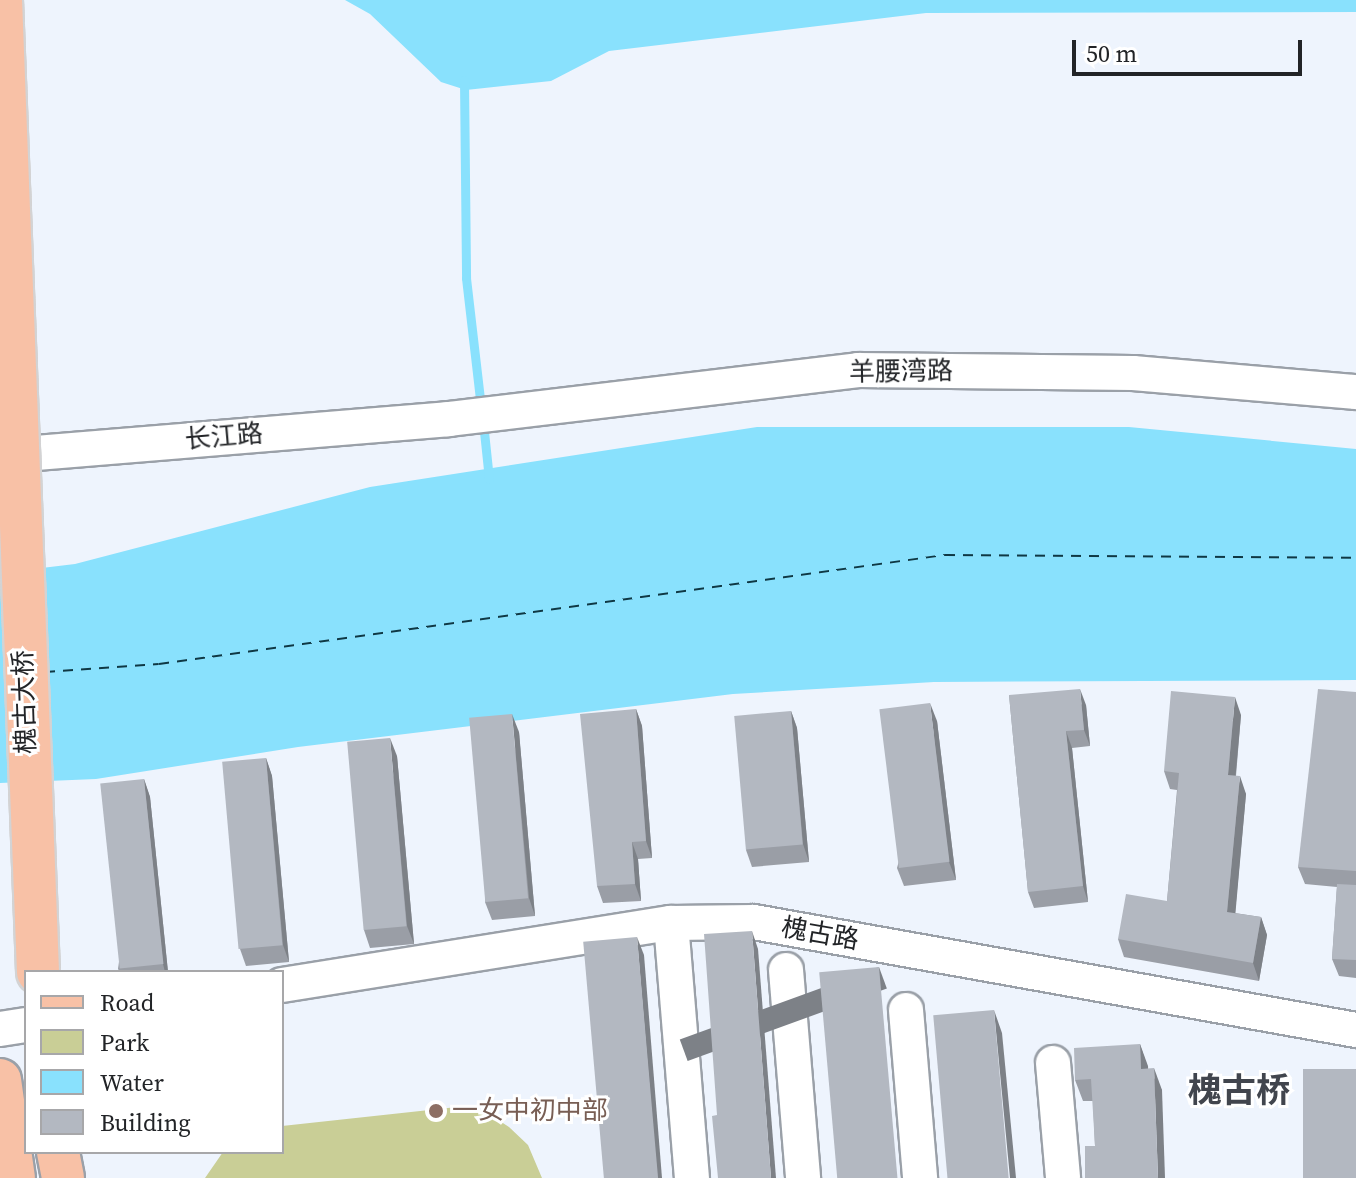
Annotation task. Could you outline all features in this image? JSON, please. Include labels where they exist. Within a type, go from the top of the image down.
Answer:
[{"type":"main road","name":"槐古大桥","points":[[1,0],[38,970]]},
{"type":"main road","points":[[0,1080],[14,1178]]},
{"type":"main road","points":[[58,1154],[63,1178]]},
{"type":"street","name":"羊腰湾路","points":[[448,419],[858,370],[1133,373],[1356,392]]},
{"type":"street","name":"长江路","points":[[0,456],[448,419]]},
{"type":"street","name":"槐古路","points":[[284,985],[671,923],[754,922],[1356,1030]]},
{"type":"street","points":[[671,923],[692,1178]]},
{"type":"street","points":[[786,970],[803,1178]]},
{"type":"street","points":[[906,1010],[920,1178]]},
{"type":"street","points":[[0,1029],[24,1025]]},
{"type":"street","points":[[1053,1063],[1063,1178]]},
{"type":"green space","points":[[457,1107],[486,1112],[509,1127],[528,1145],[542,1178],[205,1178],[222,1154],[284,1154],[284,1126]]},
{"type":"water","points":[[345,0],[1356,0],[1356,12],[926,13],[609,51],[551,81],[466,90],[441,82],[370,14]]},
{"type":"water","points":[[757,427],[1129,427],[1356,449],[1356,680],[934,682],[733,694],[298,747],[96,779],[0,783],[0,573],[75,564],[370,487]]},
{"type":"building","points":[[1080,689],[1084,730],[1066,731],[1083,886],[1028,892],[1009,695]]},
{"type":"building","points":[[1318,689],[1356,692],[1356,871],[1298,867]]},
{"type":"building","points":[[1171,691],[1235,697],[1228,775],[1240,776],[1227,912],[1261,917],[1253,963],[1118,939],[1126,894],[1167,901],[1179,773],[1164,771]]},
{"type":"building","points":[[930,703],[949,862],[899,868],[879,709]]},
{"type":"building","points":[[636,709],[646,841],[632,842],[635,884],[597,886],[580,714]]},
{"type":"building","points":[[791,711],[803,844],[746,849],[734,716]]},
{"type":"building","points":[[512,714],[528,898],[485,902],[469,718]]},
{"type":"building","points":[[390,738],[406,926],[364,930],[347,742]]},
{"type":"building","points":[[266,758],[282,945],[239,949],[222,762]]},
{"type":"building","points":[[144,779],[163,964],[120,969],[100,784]]},
{"type":"building","points":[[1337,884],[1356,885],[1356,960],[1332,959]]},
{"type":"building","points":[[752,931],[771,1178],[718,1178],[712,1116],[717,1115],[704,934]]},
{"type":"building","points":[[637,937],[658,1178],[604,1178],[583,942]]},
{"type":"building","points":[[879,967],[897,1178],[837,1178],[819,972]]},
{"type":"building","points":[[994,1010],[1009,1178],[947,1178],[933,1015]]},
{"type":"building","points":[[1140,1044],[1141,1069],[1154,1068],[1158,1178],[1085,1178],[1085,1146],[1095,1146],[1091,1079],[1075,1080],[1074,1048]]},
{"type":"building","points":[[1303,1069],[1356,1069],[1356,1178],[1303,1178]]},
{"type":"waterway","points":[[464,80],[466,278],[481,408]]},
{"type":"waterway","points":[[483,422],[489,479]]},
{"type":"ferry route","points":[[45,672],[159,664],[945,555],[1356,558]]},
{"type":"place","name":"一女中初中部","points":[[436,1111]]},
{"type":"district","name":"槐古桥","points":[[1239,1091]]}]
